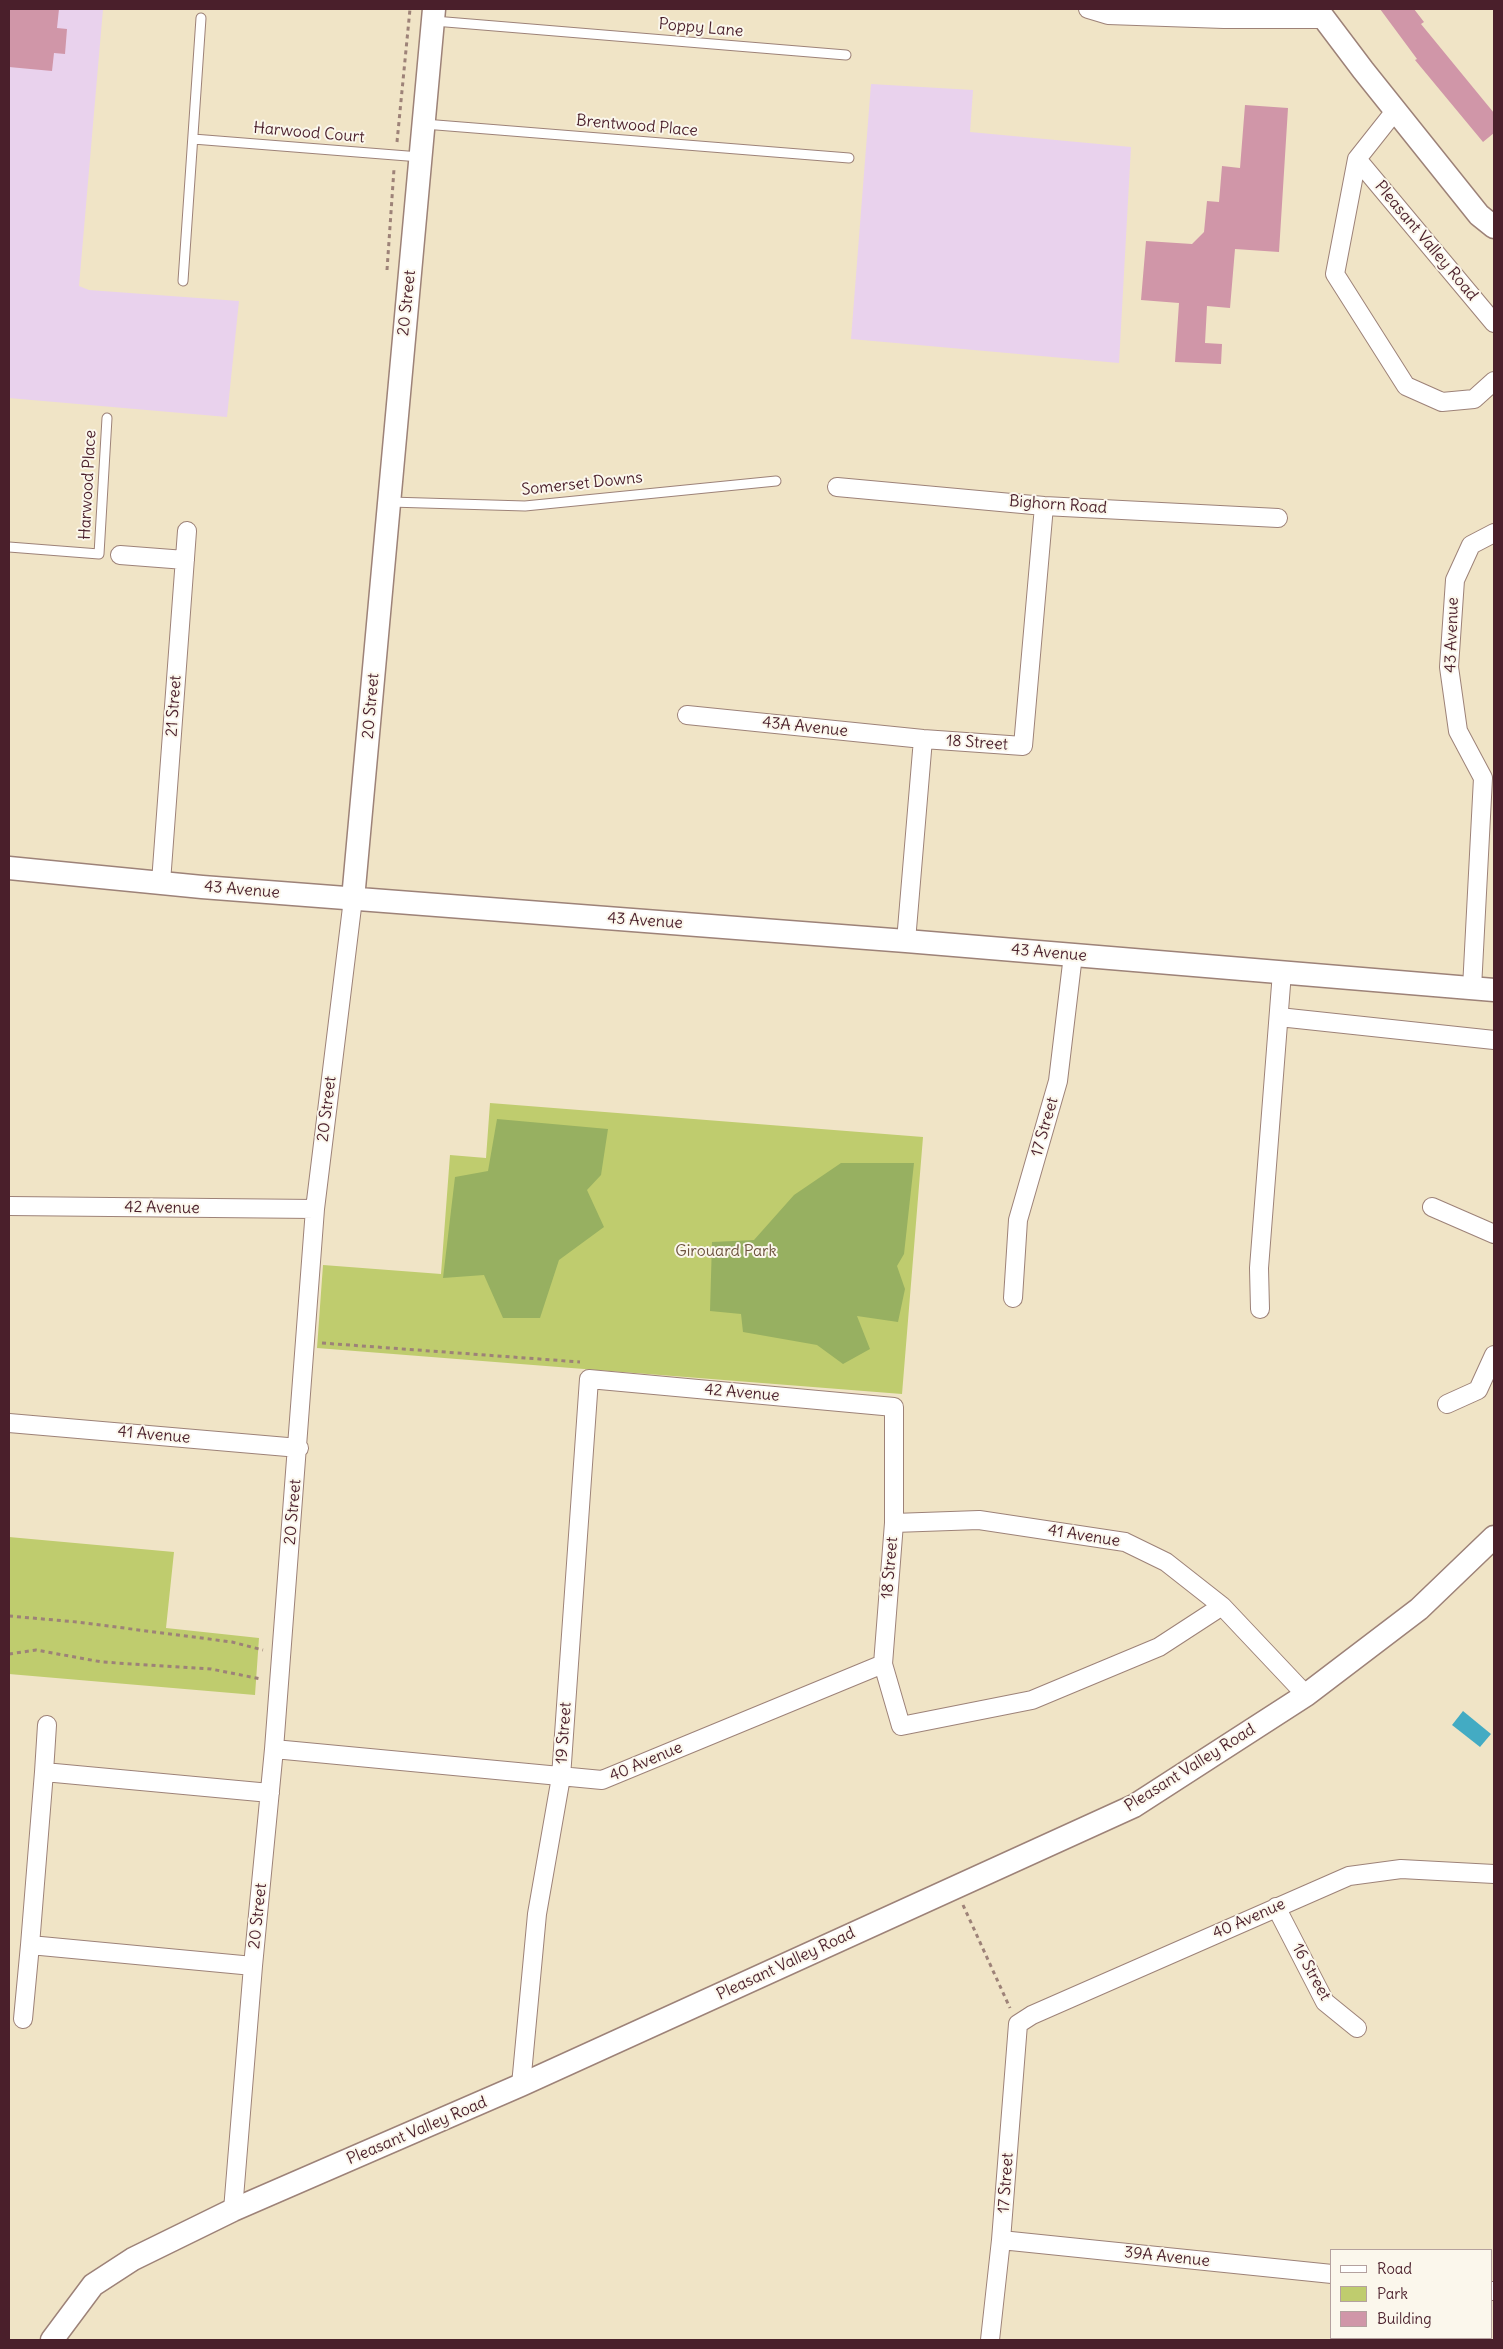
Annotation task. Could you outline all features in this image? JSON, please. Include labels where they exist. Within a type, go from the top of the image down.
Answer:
[{"type":"street","points":[[1088,9],[1108,15],[1224,19],[1320,14],[1479,215],[1494,227]]},
{"type":"street","name":"20 Street","points":[[233,2210],[299,1448],[315,1209],[353,899],[434,15]]},
{"type":"street","name":"Pleasant Valley Road","points":[[1395,110],[1357,159],[1335,274],[1406,386],[1442,402],[1474,398],[1494,381]]},
{"type":"street","name":"Pleasant Valley Road","points":[[1357,159],[1494,323]]},
{"type":"street","name":"Bighorn Road","points":[[837,488],[1044,506],[1278,518]]},
{"type":"street","name":"18 Street","points":[[906,941],[923,739],[1023,746],[1044,506]]},
{"type":"street","name":"21 Street","points":[[161,882],[187,531]]},
{"type":"street","name":"43 Avenue","points":[[1472,988],[1483,778],[1458,731],[1449,668],[1455,580],[1471,545],[1494,533]]},
{"type":"street","points":[[120,555],[185,560]]},
{"type":"street","name":"43A Avenue","points":[[687,715],[923,739]]},
{"type":"street","name":"43 Avenue","points":[[9,868],[353,899],[906,941],[1494,990]]},
{"type":"street","name":"17 Street","points":[[1013,1298],[1018,1220],[1058,1081],[1073,955]]},
{"type":"street","points":[[1260,1309],[1259,1268],[1282,972]]},
{"type":"street","points":[[1279,1017],[1494,1040]]},
{"type":"street","name":"42 Avenue","points":[[9,1206],[315,1209]]},
{"type":"street","points":[[1432,1207],[1494,1234]]},
{"type":"street","points":[[1447,1404],[1478,1390],[1494,1355]]},
{"type":"street","name":"42 Avenue","points":[[589,1379],[894,1407]]},
{"type":"street","name":"19 Street","points":[[521,2085],[537,1914],[561,1777],[589,1379]]},
{"type":"street","name":"18 Street","points":[[894,1407],[894,1523],[883,1664],[901,1726],[1032,1700],[1159,1647],[1222,1606]]},
{"type":"street","name":"41 Avenue","points":[[9,1423],[299,1448]]},
{"type":"street","name":"41 Avenue","points":[[894,1523],[979,1520],[1125,1542],[1166,1562],[1222,1606],[1306,1695]]},
{"type":"street","name":"Pleasant Valley Road","points":[[52,2340],[93,2285],[133,2258],[233,2210],[521,2085],[1134,1806],[1306,1695],[1419,1609],[1494,1537]]},
{"type":"street","name":"40 Avenue","points":[[274,1749],[602,1780],[883,1664]]},
{"type":"street","points":[[23,2019],[48,1725]]},
{"type":"street","points":[[44,1772],[270,1793]]},
{"type":"street","name":"40 Avenue","points":[[1018,2024],[1032,2015],[1349,1876],[1401,1869],[1494,1874]]},
{"type":"street","name":"16 Street","points":[[1276,1907],[1326,2002],[1357,2028]]},
{"type":"street","points":[[30,1945],[253,1966]]},
{"type":"street","name":"17 Street","points":[[990,2340],[1001,2240],[1018,2024]]},
{"type":"street","name":"39A Avenue","points":[[1001,2240],[1330,2274]]},
{"type":"lane","name":"Poppy Lane","points":[[434,15],[846,55]]},
{"type":"lane","points":[[183,281],[201,18]]},
{"type":"lane","name":"Brentwood Place","points":[[424,124],[849,158]]},
{"type":"lane","name":"Harwood Court","points":[[193,139],[422,158]]},
{"type":"lane","name":"Harwood Place","points":[[9,547],[99,554],[106,418]]},
{"type":"lane","name":"Somerset Downs","points":[[390,502],[525,506],[776,481]]},
{"type":"path","points":[[307,1341],[584,1362],[589,1379]]},
{"type":"path","points":[[9,1616],[77,1622],[232,1642],[282,1655]]},
{"type":"path","points":[[9,1654],[36,1650],[102,1662],[211,1669],[242,1676],[279,1680]]},
{"type":"path","points":[[958,1886],[963,1907],[1005,1998]]},
{"type":"shaded area","points":[[9,9],[103,9],[79,286],[89,290],[239,301],[227,417],[9,398]]},
{"type":"shaded area","points":[[871,84],[973,90],[970,132],[1131,147],[1119,363],[851,339]]},
{"type":"green space","name":"Girouard Park","points":[[490,1103],[923,1137],[902,1394],[317,1348],[323,1265],[441,1274],[450,1155],[486,1158]]},
{"type":"green space","points":[[497,1119],[608,1129],[601,1175],[587,1190],[604,1227],[559,1260],[540,1318],[503,1318],[484,1275],[443,1278],[455,1177],[488,1171]]},
{"type":"green space","points":[[841,1163],[914,1163],[904,1254],[897,1266],[905,1289],[898,1322],[857,1316],[870,1349],[843,1364],[817,1345],[743,1332],[741,1314],[710,1311],[712,1242],[754,1240],[794,1195]]},
{"type":"green space","points":[[9,1537],[174,1552],[166,1628],[259,1638],[255,1695],[9,1674]]},
{"type":"water","points":[[1463,1711],[1491,1734],[1480,1747],[1452,1725]]},
{"type":"building","points":[[9,9],[59,9],[57,28],[67,29],[65,54],[54,53],[52,71],[9,67]]},
{"type":"building","points":[[1380,9],[1414,9],[1424,22],[1421,24],[1494,113],[1494,133],[1483,142],[1415,60],[1417,59]]},
{"type":"building","points":[[1245,105],[1288,108],[1279,252],[1235,249],[1230,308],[1207,306],[1205,343],[1222,344],[1221,364],[1175,362],[1179,303],[1141,300],[1146,241],[1192,244],[1204,232],[1207,201],[1219,202],[1222,166],[1240,168]]}]
